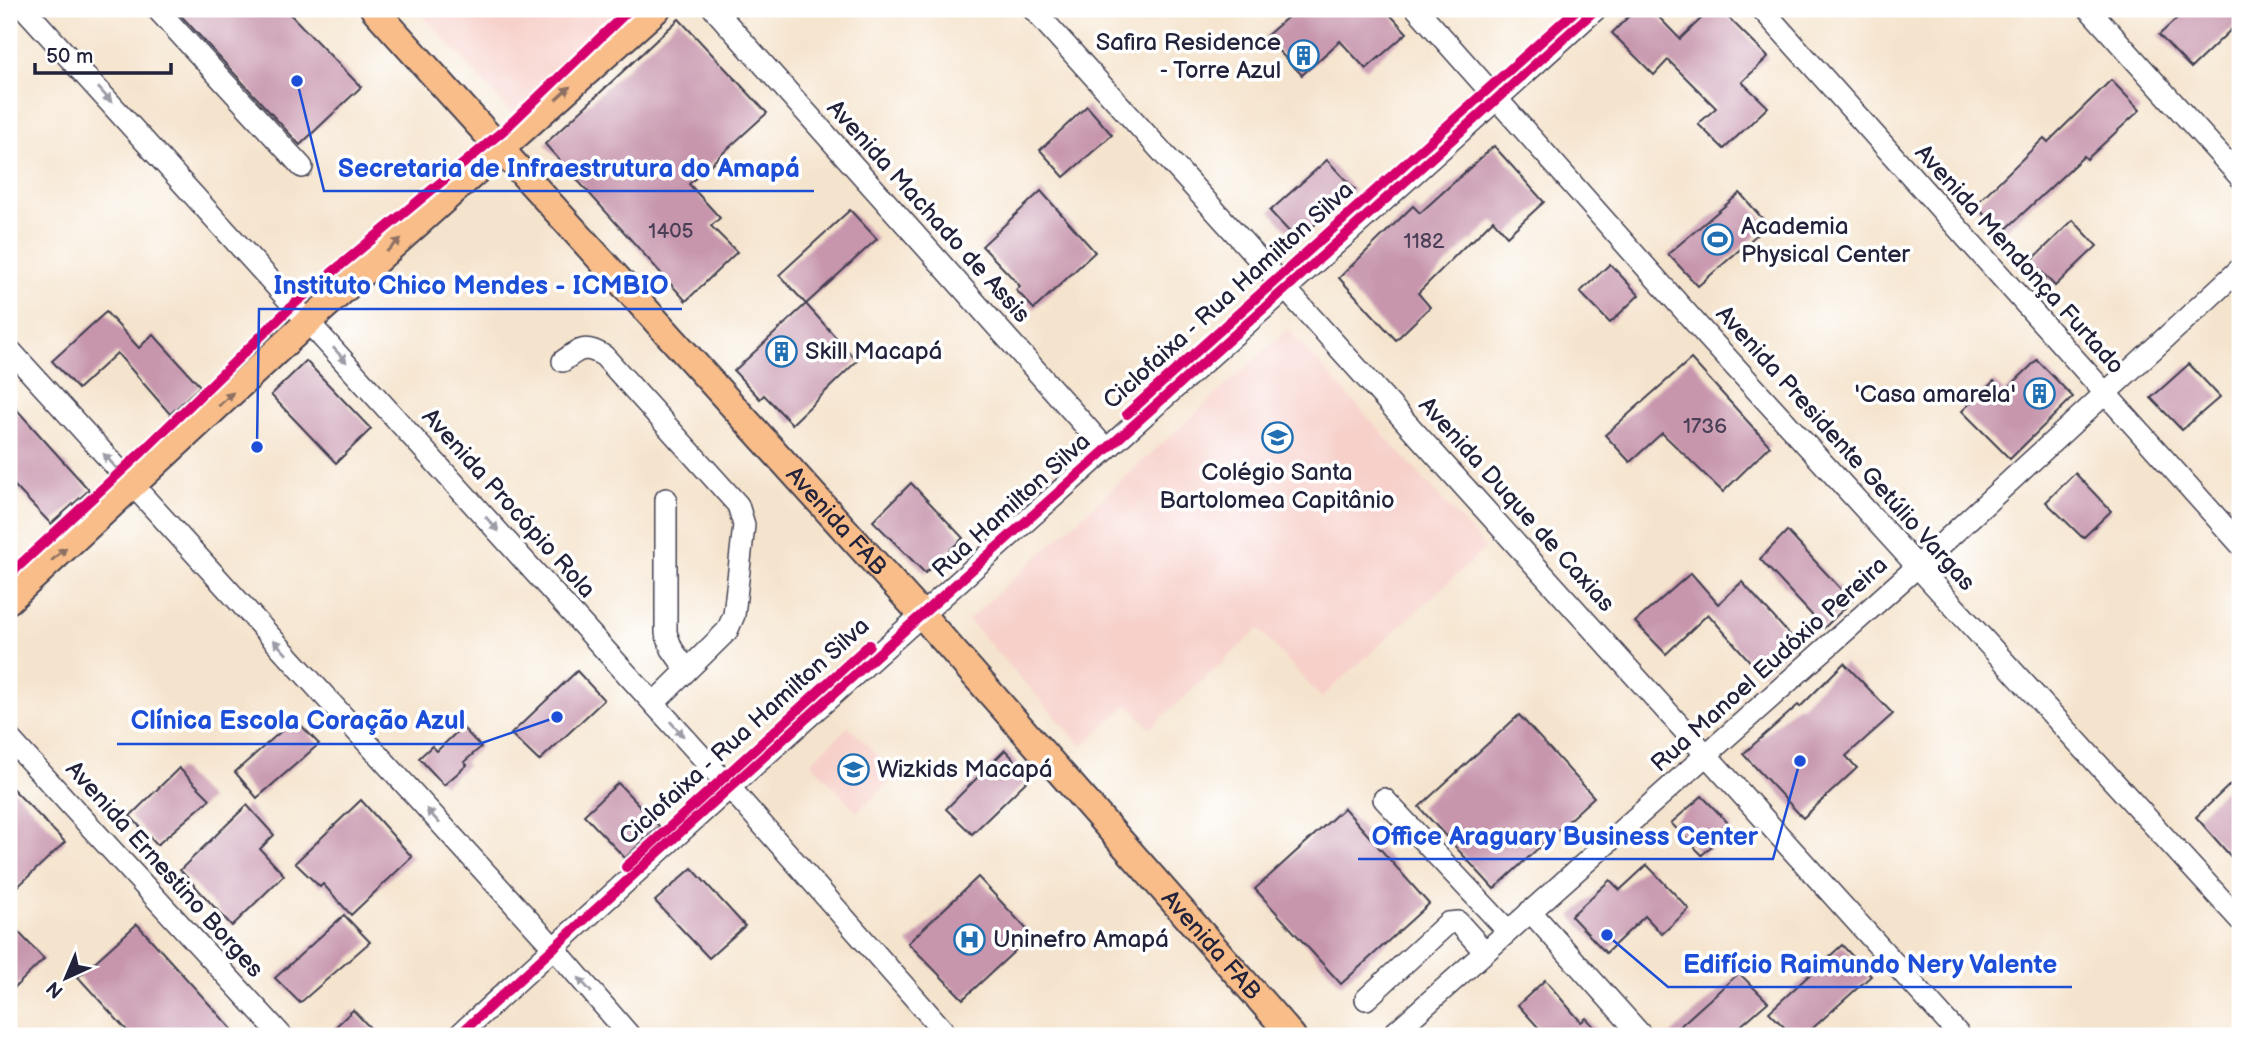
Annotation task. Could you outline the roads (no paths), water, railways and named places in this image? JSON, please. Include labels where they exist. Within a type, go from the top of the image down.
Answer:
[{"type":"main road","name":"Avenida FAB","points":[[374,9],[921,614],[1292,1036]]},
{"type":"main road","points":[[9,600],[309,321],[657,9]]},
{"type":"street","name":"Avenida Procópio Rola","points":[[26,9],[654,703],[948,1036]]},
{"type":"street","points":[[157,9],[302,167]]},
{"type":"street","name":"Avenida Machado de Assis","points":[[714,9],[1105,449]]},
{"type":"street","name":"Avenida Duque de Caxias","points":[[1033,9],[1288,288],[1960,1036]]},
{"type":"street","name":"Avenida Presidente Getúlio Vargas","points":[[1417,9],[1707,336],[2240,920]]},
{"type":"street","name":"Rua Hamilton Silva","points":[[458,1036],[921,614],[1288,288],[1596,9]]},
{"type":"street","name":"Avenida Mendonça Furtado","points":[[1762,9],[2240,544]]},
{"type":"street","points":[[2088,9],[2240,177]]},
{"type":"street","name":"Rua Manoel Eudóxio Pereira","points":[[1391,1036],[1918,566],[2240,269]]},
{"type":"street","points":[[9,349],[554,948],[630,1036]]},
{"type":"street","points":[[564,361],[578,350],[592,349],[604,356],[738,505],[744,525],[734,615],[727,631],[654,703]]},
{"type":"street","points":[[666,499],[666,633],[672,649],[686,669]]},
{"type":"street","name":"Avenida Ernestino Borges","points":[[9,738],[282,1036]]},
{"type":"street","points":[[1384,799],[1508,931]]},
{"type":"street","points":[[1530,911],[1642,1036]]},
{"type":"street","points":[[1366,999],[1448,923],[1458,922],[1485,952]]},
{"type":"place","name":"Safira Residence - Torre Azul","points":[[1304,56]]},
{"type":"place","name":"Secretaria de Infraestrutura do Amapá","points":[[297,81]]},
{"type":"place","name":"Academia Physical Center","points":[[1718,240]]},
{"type":"place","name":"Skill Macapá","points":[[782,351]]},
{"type":"place","name":"'Casa amarela'","points":[[2039,394]]},
{"type":"place","name":"Colégio Santa Bartolomea Capitânio","points":[[1277,438]]},
{"type":"place","name":"Instituto Chico Mendes - ICMBIO","points":[[257,447]]},
{"type":"place","name":"Clínica Escola Coração Azul","points":[[557,717]]},
{"type":"place","name":"Office Araguary Business Center","points":[[1800,761]]},
{"type":"place","name":"Wizkids Macapá","points":[[854,769]]},
{"type":"place","name":"Edifício Raimundo Nery Valente","points":[[1607,935]]},
{"type":"place","name":"Uninefro Amapá","points":[[970,939]]}]
